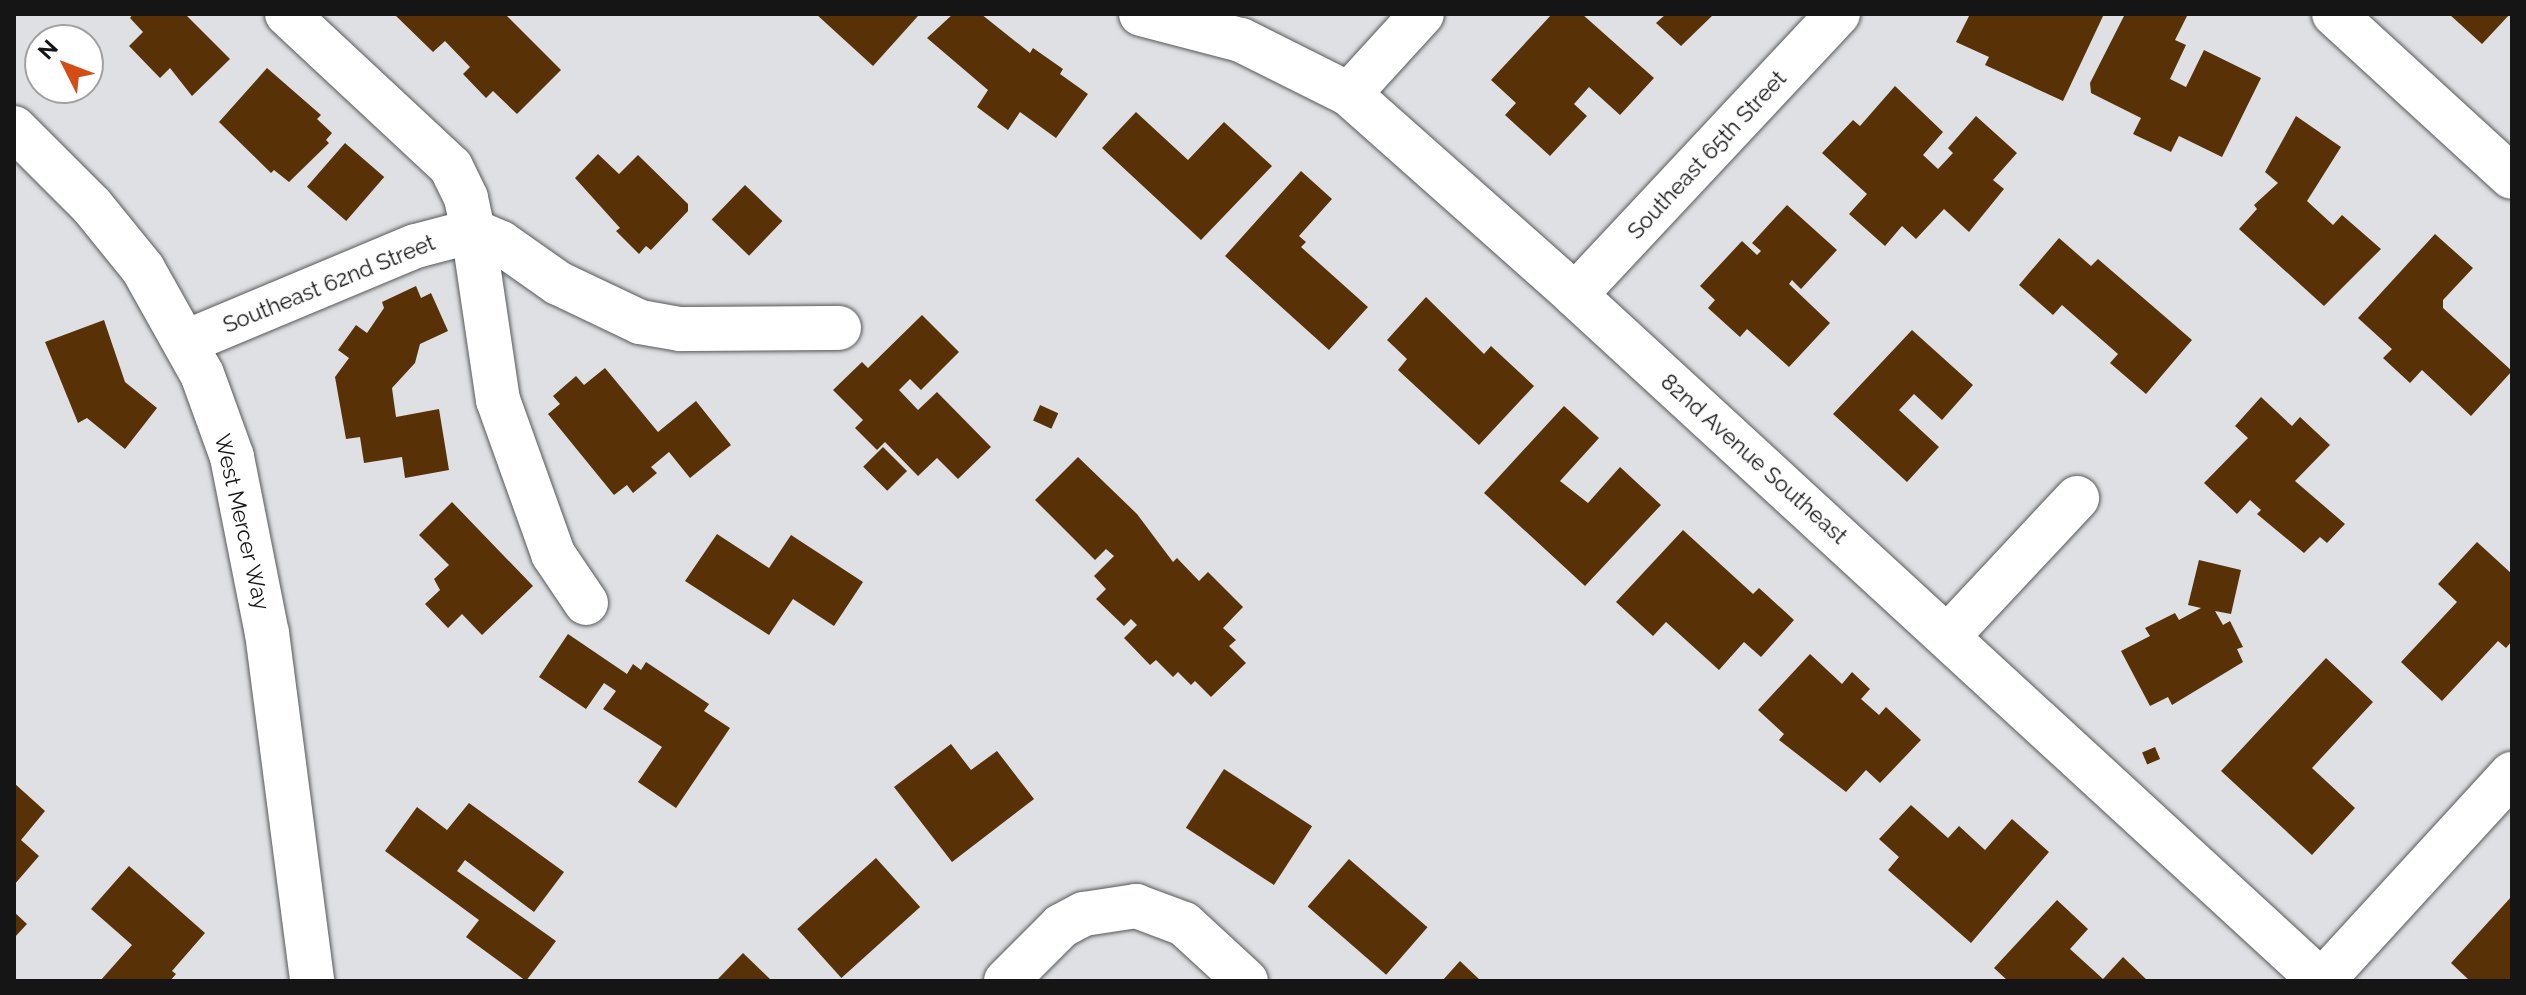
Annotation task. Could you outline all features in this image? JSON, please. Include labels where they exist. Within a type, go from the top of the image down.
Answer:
[{"type":"street","points":[[287,14],[451,167],[466,198],[473,231],[498,400],[553,554],[586,603]]},
{"type":"street","name":"82nd Avenue Southeast","points":[[1141,14],[1241,40],[1349,94],[1575,295],[2321,981]]},
{"type":"street","points":[[1349,94],[1422,14]]},
{"type":"street","name":"Southeast 65th Street","points":[[1575,295],[1838,14]]},
{"type":"street","points":[[2334,14],[2512,177]]},
{"type":"street","name":"West Mercer Way","points":[[14,128],[92,206],[143,269],[186,342],[232,457],[264,619],[312,981]]},
{"type":"street","points":[[473,231],[501,243],[597,305],[640,322],[741,332],[839,328]]},
{"type":"street","name":"Southeast 62nd Street","points":[[186,342],[416,246],[473,231]]},
{"type":"street","points":[[1948,636],[2077,498]]},
{"type":"street","points":[[2321,981],[2512,774]]},
{"type":"street","points":[[1006,981],[1061,926],[1113,906],[1158,910],[1184,924],[1246,981]]},
{"type":"building","points":[[133,14],[185,14],[230,59],[192,96],[170,68],[160,78],[129,46],[143,32],[130,18]]},
{"type":"building","points":[[394,14],[505,14],[561,70],[517,114],[493,91],[486,98],[463,74],[470,67],[445,41],[433,52]]},
{"type":"building","points":[[816,14],[916,14],[918,16],[873,66]]},
{"type":"building","points":[[953,14],[981,14],[1030,53],[1033,48],[1063,69],[1060,74],[1088,94],[1056,138],[1020,112],[1008,130],[977,107],[988,90],[927,38]]},
{"type":"building","points":[[1552,14],[1582,14],[1654,78],[1620,115],[1589,87],[1574,104],[1587,116],[1550,156],[1505,115],[1516,103],[1491,80]]},
{"type":"building","points":[[1666,14],[1714,14],[1681,46],[1656,23]]},
{"type":"building","points":[[1970,14],[2104,14],[2063,101],[1985,65],[1989,57],[1956,42]]},
{"type":"building","points":[[2125,14],[2188,14],[2175,40],[2186,45],[2170,79],[2186,87],[2204,50],[2261,78],[2222,157],[2179,136],[2171,152],[2133,134],[2141,118],[2091,93],[2090,83]]},
{"type":"building","points":[[2449,14],[2510,14],[2482,44]]},
{"type":"building","points":[[267,68],[321,115],[317,119],[332,133],[326,140],[329,143],[289,182],[274,170],[271,173],[219,122]]},
{"type":"building","points":[[1895,86],[1943,132],[1923,155],[1938,169],[1953,153],[1948,148],[1976,116],[2017,153],[1993,180],[2004,189],[1969,232],[1944,209],[1916,239],[1902,226],[1885,246],[1849,214],[1867,194],[1822,153],[1853,120],[1860,126]]},
{"type":"building","points":[[1136,112],[1188,160],[1224,122],[1272,166],[1201,240],[1102,148]]},
{"type":"building","points":[[2296,116],[2341,147],[2307,201],[2333,225],[2342,215],[2381,249],[2324,306],[2239,229],[2257,209],[2254,205],[2278,183],[2265,172]]},
{"type":"building","points":[[345,143],[384,177],[346,221],[307,187]]},
{"type":"building","points":[[598,154],[619,174],[638,155],[688,204],[688,211],[651,250],[646,246],[639,254],[616,231],[620,228],[575,178]]},
{"type":"building","points":[[1301,171],[1332,199],[1299,236],[1306,242],[1301,247],[1368,307],[1329,350],[1225,256]]},
{"type":"building","points":[[745,185],[782,221],[749,256],[712,220]]},
{"type":"building","points":[[1787,205],[1837,250],[1801,289],[1792,280],[1789,284],[1830,323],[1789,367],[1747,329],[1740,337],[1708,308],[1715,300],[1700,286],[1742,241],[1757,255],[1761,251],[1752,243]]},
{"type":"building","points":[[2435,234],[2473,268],[2443,300],[2443,308],[2512,371],[2471,416],[2422,370],[2410,383],[2383,358],[2392,349],[2358,318]]},
{"type":"building","points":[[2059,238],[2091,266],[2098,259],[2192,340],[2146,394],[2110,363],[2118,354],[2062,305],[2053,315],[2019,285]]},
{"type":"building","points":[[416,286],[421,298],[431,293],[448,331],[420,344],[415,363],[392,388],[396,417],[439,409],[449,470],[405,478],[402,457],[364,463],[360,437],[346,439],[335,377],[349,358],[338,350],[356,325],[367,333],[384,308],[382,302]]},
{"type":"building","points":[[1426,297],[1484,354],[1491,346],[1534,386],[1479,445],[1398,370],[1407,359],[1387,340]]},
{"type":"building","points":[[922,315],[959,352],[921,390],[910,379],[899,390],[918,410],[937,392],[991,447],[958,479],[937,458],[918,476],[885,442],[877,450],[855,428],[863,420],[833,390],[862,362],[868,368]]},
{"type":"building","points":[[104,320],[125,382],[157,408],[125,449],[87,418],[78,423],[45,342]]},
{"type":"building","points":[[1912,330],[1973,385],[1942,420],[1914,394],[1899,410],[1939,447],[1907,482],[1833,414]]},
{"type":"building","points":[[605,368],[658,432],[696,401],[731,445],[690,478],[669,452],[651,467],[657,473],[633,493],[627,485],[614,495],[548,414],[560,404],[553,396],[576,376],[584,385]]},
{"type":"building","points":[[2261,397],[2292,426],[2300,417],[2330,445],[2295,481],[2345,524],[2327,543],[2320,537],[2304,553],[2257,514],[2261,510],[2250,500],[2237,514],[2204,483],[2248,438],[2235,426]]},
{"type":"building","points":[[1040,405],[1058,413],[1051,429],[1033,421]]},
{"type":"building","points":[[1564,406],[1599,438],[1560,481],[1588,503],[1620,467],[1661,505],[1585,586],[1484,493]]},
{"type":"building","points":[[883,447],[907,471],[887,491],[863,467]]},
{"type":"building","points":[[1078,457],[1137,514],[1173,562],[1177,558],[1199,581],[1208,572],[1243,607],[1223,628],[1236,640],[1229,646],[1246,663],[1211,697],[1195,681],[1191,685],[1178,672],[1173,677],[1156,660],[1150,665],[1124,638],[1137,625],[1131,619],[1124,626],[1096,599],[1106,589],[1094,576],[1114,556],[1106,549],[1095,560],[1035,500]]},
{"type":"building","points":[[452,502],[533,586],[482,635],[462,614],[448,628],[425,604],[440,590],[434,579],[449,565],[419,535]]},
{"type":"building","points":[[1683,530],[1753,594],[1759,588],[1794,620],[1761,657],[1744,642],[1719,670],[1666,622],[1653,636],[1616,602]]},
{"type":"building","points":[[717,534],[769,568],[791,535],[863,582],[834,626],[793,599],[769,635],[685,581]]},
{"type":"building","points":[[2477,542],[2512,574],[2512,641],[2506,648],[2498,641],[2442,701],[2401,662],[2457,602],[2438,584]]},
{"type":"building","points":[[2199,560],[2241,570],[2231,614],[2215,611],[2223,625],[2230,621],[2243,647],[2237,649],[2243,662],[2172,705],[2168,697],[2150,706],[2121,651],[2150,636],[2145,628],[2175,613],[2179,620],[2201,608],[2188,605]]},
{"type":"building","points":[[568,634],[627,674],[633,664],[641,670],[646,662],[709,704],[704,711],[730,728],[676,808],[638,782],[662,747],[603,709],[616,691],[604,683],[586,709],[539,677]]},
{"type":"building","points":[[1810,654],[1842,684],[1852,672],[1870,689],[1861,699],[1879,715],[1886,707],[1921,740],[1880,783],[1866,770],[1846,792],[1779,740],[1784,734],[1758,710]]},
{"type":"building","points":[[2326,658],[2373,702],[2312,768],[2355,808],[2312,855],[2221,771]]},
{"type":"building","points":[[951,744],[971,770],[997,751],[1034,799],[952,862],[894,787]]},
{"type":"building","points":[[2155,747],[2160,759],[2147,764],[2142,752]]},
{"type":"building","points":[[1224,769],[1312,826],[1274,885],[1186,828]]},
{"type":"building","points":[[14,783],[45,811],[21,840],[39,856],[14,885]]},
{"type":"building","points":[[469,803],[564,872],[534,912],[465,860],[457,871],[556,941],[526,981],[466,937],[479,920],[385,851],[417,807],[447,830]]},
{"type":"building","points":[[1911,805],[1948,838],[1959,826],[1985,850],[2012,819],[2049,852],[1971,943],[1888,870],[1899,857],[1879,839]]},
{"type":"building","points":[[876,858],[920,907],[841,978],[797,929]]},
{"type":"building","points":[[1349,859],[1427,927],[1386,975],[1308,907]]},
{"type":"building","points":[[129,866],[205,933],[172,971],[176,974],[170,981],[100,981],[132,945],[91,909]]},
{"type":"building","points":[[2512,896],[2512,981],[2470,981],[2451,963]]},
{"type":"building","points":[[2057,900],[2088,929],[2070,949],[2103,979],[2123,957],[2148,981],[2008,981],[1994,968]]},
{"type":"building","points":[[14,912],[27,924],[14,938]]},
{"type":"building","points":[[743,953],[772,981],[716,981]]},
{"type":"building","points":[[1460,961],[1481,981],[1442,981]]}]
